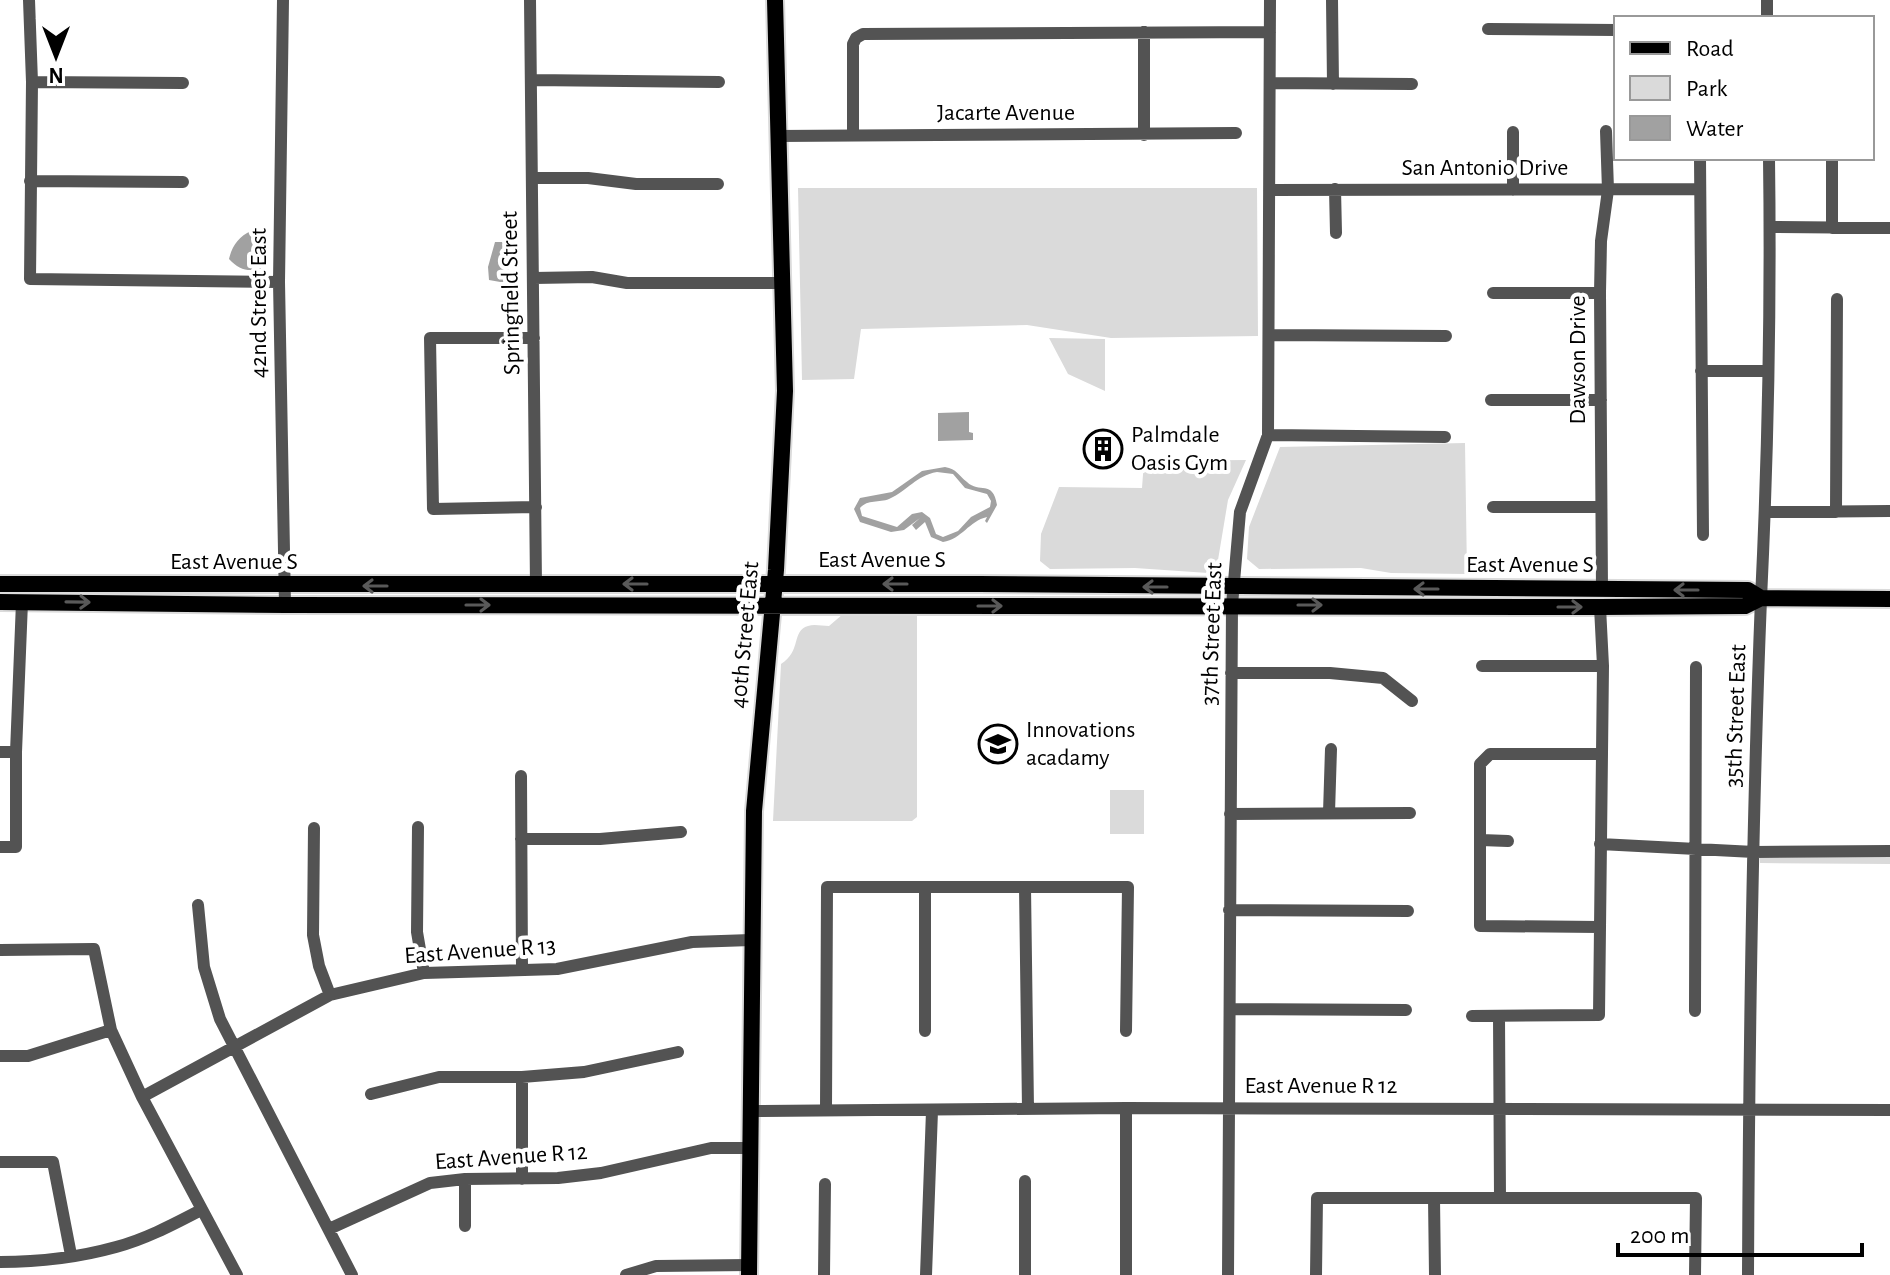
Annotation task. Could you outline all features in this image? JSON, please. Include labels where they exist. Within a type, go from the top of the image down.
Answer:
[{"type":"main road","name":"40th Street East","points":[[749,1270],[754,811],[776,570],[784,422],[775,0]]},
{"type":"main road","name":"East Avenue S","points":[[0,584],[773,584],[1748,590],[1761,598]]},
{"type":"main road","name":"East Avenue S","points":[[0,602],[1600,607],[1745,606],[1761,598],[1890,599]]},
{"type":"street","points":[[29,0],[32,82],[30,279],[279,282]]},
{"type":"street","name":"42nd Street East","points":[[283,0],[279,282],[285,605]]},
{"type":"street","name":"Springfield Street","points":[[530,0],[536,585]]},
{"type":"street","name":"37th Street East","points":[[1228,1275],[1232,605],[1240,512],[1268,435],[1270,0]]},
{"type":"street","points":[[1332,0],[1333,84]]},
{"type":"street","points":[[1488,29],[1614,30]]},
{"type":"street","points":[[1144,32],[1144,135]]},
{"type":"street","points":[[853,136],[853,44],[863,34],[1270,32]]},
{"type":"street","points":[[531,80],[719,82]]},
{"type":"street","points":[[32,82],[183,83]]},
{"type":"street","points":[[1270,83],[1412,84]]},
{"type":"street","name":"Dawson Drive","points":[[1602,590],[1600,293],[1601,241],[1608,190],[1606,131]]},
{"type":"street","points":[[1513,132],[1513,190]]},
{"type":"street","name":"Jacarte Avenue","points":[[777,136],[1236,133]]},
{"type":"street","points":[[1700,160],[1703,535]]},
{"type":"street","name":"35th Street East","points":[[1748,1275],[1754,852],[1761,598],[1767,512],[1769,160]]},
{"type":"street","points":[[1832,160],[1832,228]]},
{"type":"street","points":[[532,178],[588,178],[636,184],[718,184]]},
{"type":"street","points":[[30,181],[183,182]]},
{"type":"street","points":[[1335,189],[1336,233]]},
{"type":"street","name":"San Antonio Drive","points":[[1269,190],[1700,189]]},
{"type":"street","points":[[1770,227],[1890,228]]},
{"type":"street","points":[[534,278],[592,277],[627,283],[782,283]]},
{"type":"street","points":[[1493,293],[1600,293]]},
{"type":"street","points":[[1836,512],[1837,299]]},
{"type":"street","points":[[1269,335],[1446,336]]},
{"type":"street","points":[[534,338],[430,338],[433,509],[536,507]]},
{"type":"street","points":[[1701,371],[1767,371]]},
{"type":"street","points":[[1491,400],[1601,400]]},
{"type":"street","points":[[1268,435],[1445,437]]},
{"type":"street","points":[[1493,507],[1601,507]]},
{"type":"street","points":[[1767,512],[1890,511]]},
{"type":"street","points":[[0,847],[16,847],[22,602]]},
{"type":"street","points":[[1472,1016],[1599,1015],[1603,666],[1600,607]]},
{"type":"street","points":[[1482,666],[1603,666]]},
{"type":"street","points":[[1695,1011],[1696,667]]},
{"type":"street","points":[[1231,673],[1330,673],[1383,678],[1412,701]]},
{"type":"street","points":[[1329,813],[1331,749]]},
{"type":"street","points":[[0,752],[16,752]]},
{"type":"street","points":[[1599,927],[1480,926],[1480,764],[1490,754],[1601,754]]},
{"type":"street","points":[[521,776],[522,970]]},
{"type":"street","points":[[1230,814],[1410,813]]},
{"type":"street","points":[[418,827],[417,932],[424,973]]},
{"type":"street","points":[[314,828],[313,935],[319,966],[330,995]]},
{"type":"street","points":[[521,839],[600,839],[681,832]]},
{"type":"street","points":[[1481,840],[1508,841]]},
{"type":"street","points":[[1600,844],[1754,852],[1890,851]]},
{"type":"street","points":[[826,1110],[827,887],[1128,887],[1126,1031]]},
{"type":"street","points":[[925,887],[925,1031]]},
{"type":"street","points":[[1025,887],[1028,1109]]},
{"type":"street","points":[[198,905],[204,967],[220,1019],[352,1275]]},
{"type":"street","points":[[1229,910],[1408,911]]},
{"type":"street","name":"East Avenue R 13","points":[[142,1097],[330,995],[424,973],[557,969],[692,942],[751,940]]},
{"type":"street","points":[[0,950],[94,949],[111,1030],[142,1097],[237,1275]]},
{"type":"street","points":[[1230,1009],[1406,1010]]},
{"type":"street","points":[[1499,1016],[1500,1198]]},
{"type":"street","points":[[0,1056],[28,1056],[111,1030]]},
{"type":"street","points":[[371,1094],[439,1077],[522,1077],[584,1072],[678,1052]]},
{"type":"street","points":[[522,1077],[522,1179]]},
{"type":"street","points":[[1126,1108],[1126,1275]]},
{"type":"street","name":"East Avenue R 12","points":[[752,1111],[1126,1108],[1890,1110]]},
{"type":"street","points":[[926,1275],[932,1111]]},
{"type":"street","name":"East Avenue R 12","points":[[329,1229],[430,1183],[601,1173],[711,1148],[752,1148]]},
{"type":"street","points":[[0,1162],[53,1162],[71,1255]]},
{"type":"street","points":[[465,1179],[465,1226]]},
{"type":"street","points":[[1025,1181],[1025,1275]]},
{"type":"street","points":[[824,1275],[825,1184]]},
{"type":"street","points":[[1316,1275],[1317,1198],[1696,1198],[1695,1275]]},
{"type":"street","points":[[1434,1198],[1435,1275]]},
{"type":"street","points":[[0,1262],[21,1262],[116,1247],[201,1210]]},
{"type":"street","points":[[626,1275],[656,1266],[683,1270],[749,1270]]},
{"type":"green space","points":[[798,188],[1257,188],[1258,336],[1111,338],[1027,325],[861,329],[854,379],[802,380]]},
{"type":"green space","points":[[1049,338],[1105,339],[1105,391],[1068,374]]},
{"type":"green space","points":[[1465,443],[1467,574],[1391,573],[1361,568],[1259,569],[1247,559],[1249,527],[1280,447]]},
{"type":"green space","points":[[1246,460],[1228,500],[1217,566],[1208,573],[1135,568],[1050,569],[1040,561],[1041,534],[1059,487],[1142,488],[1144,461]]},
{"type":"green space","points":[[843,614],[917,614],[917,817],[912,821],[773,821],[781,664],[792,653],[803,629],[813,625],[829,626]]},
{"type":"green space","points":[[1110,790],[1144,790],[1144,834],[1110,834]]},
{"type":"green space","points":[[1890,855],[1890,864],[1760,863],[1760,856]]},
{"type":"water","points":[[251,231],[265,233],[265,268],[245,270],[229,259],[237,242]]},
{"type":"water","points":[[495,242],[502,242],[509,256],[506,283],[489,280],[488,267]]},
{"type":"water","points":[[969,412],[969,432],[973,433],[973,440],[938,441],[938,413]]},
{"type":"water","points":[[949,468],[972,485],[989,489],[997,505],[987,523],[987,517],[981,519],[943,542],[931,537],[925,522],[916,530],[912,525],[920,518],[904,530],[891,532],[860,522],[854,509],[860,498],[892,492],[922,471]],"holes":[[[937,472],[953,474],[965,488],[987,494],[991,501],[990,507],[971,517],[958,531],[943,537],[936,534],[930,518],[922,512],[912,514],[897,527],[862,516],[860,508],[863,505],[889,499],[923,477]]]},
{"type":"place","name":"Palmdale Oasis Gym","points":[[1103,449]]},
{"type":"place","name":"Innovations acadamy","points":[[998,744]]}]
